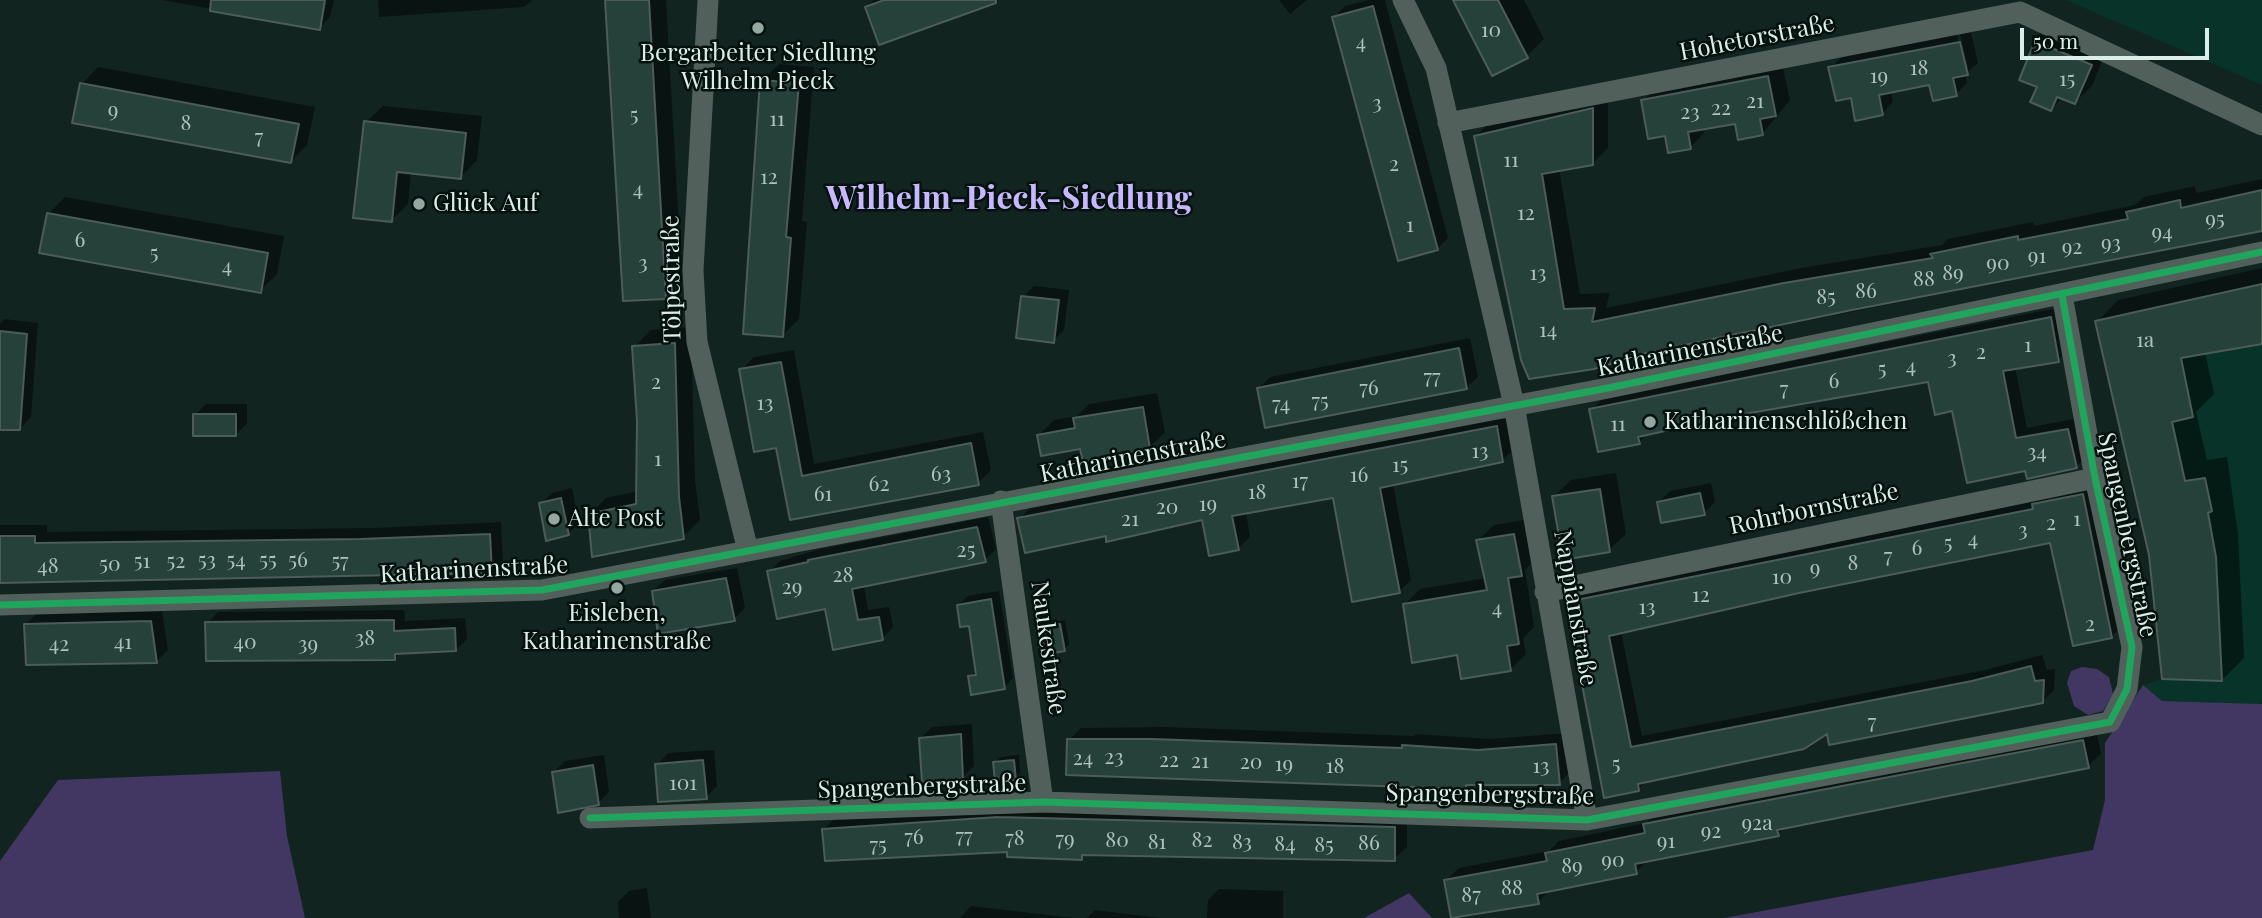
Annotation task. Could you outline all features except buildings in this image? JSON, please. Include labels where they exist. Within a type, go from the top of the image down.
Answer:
[{"type":"street","name":"Nappianstraße","points":[[1403,0],[1436,68],[1514,405],[1587,820]]},
{"type":"street","name":"Tölpestraße","points":[[714,2],[693,270],[698,342],[748,551]]},
{"type":"street","name":"Hohetorstraße","points":[[1448,123],[2020,12],[2262,125]]},
{"type":"street","name":"Katharinenstraße","points":[[0,605],[542,590],[1514,405],[2262,252]]},
{"type":"street","name":"Spangenbergstraße","points":[[590,818],[1044,802],[1587,820],[2110,722],[2127,689],[2132,647],[2095,478],[2062,295]]},
{"type":"street","name":"Rohrbornstraße","points":[[1545,592],[2095,478]]},
{"type":"street","name":"Naukestraße","points":[[1001,501],[1044,802]]},
{"type":"shaded area","points":[[2066,0],[2262,0],[2262,85]]},
{"type":"shaded area","points":[[2262,284],[2262,700],[2260,704],[2162,701],[2143,685],[2162,679],[2149,555],[2095,321]]},
{"type":"shaded area","points":[[2082,667],[2097,669],[2109,677],[2113,694],[2103,711],[2088,715],[2074,706],[2067,683],[2071,671]]},
{"type":"shaded area","points":[[2143,685],[2162,701],[2262,704],[2262,918],[1724,918],[2093,850],[2105,800],[2105,743]]},
{"type":"shaded area","points":[[280,771],[287,836],[305,918],[0,918],[0,861],[58,780]]},
{"type":"shaded area","points":[[1409,893],[1432,918],[1364,918]]},
{"type":"cycle path","points":[[0,605],[542,590],[1608,388],[2262,252]]},
{"type":"cycle path","points":[[590,818],[1043,802],[1587,820],[2110,722],[2127,689],[2132,647],[2095,478],[2062,295]]},
{"type":"place","name":"Bergarbeiter Siedlung Wilhelm Pieck","points":[[758,28]]},
{"type":"place","name":"Glück Auf","points":[[419,204]]},
{"type":"place","name":"Katharinenschlößchen","points":[[1650,422]]},
{"type":"place","name":"Alte Post","points":[[554,519]]},
{"type":"place","name":"Eisleben, Katharinenstraße","points":[[617,588]]},
{"type":"district","name":"Wilhelm-Pieck-Siedlung","points":[[1009,199]]}]
